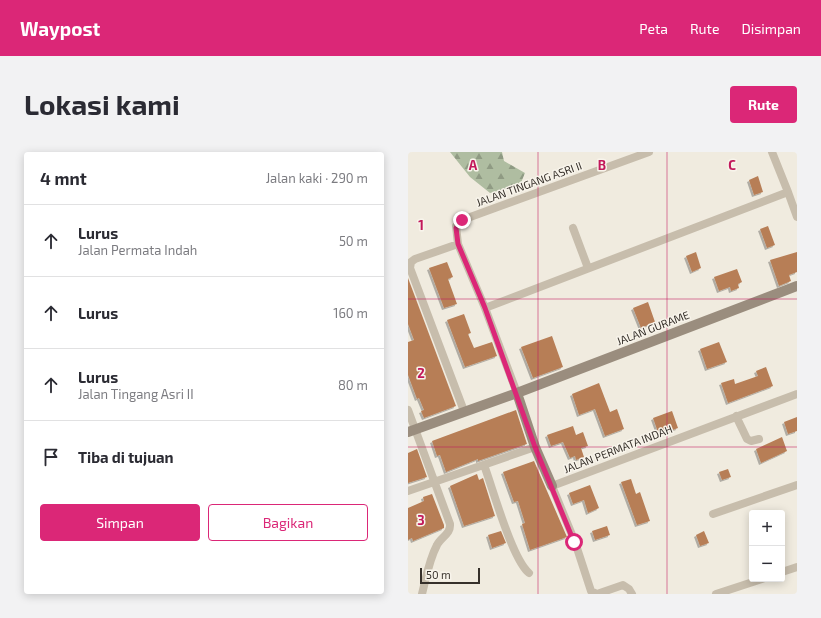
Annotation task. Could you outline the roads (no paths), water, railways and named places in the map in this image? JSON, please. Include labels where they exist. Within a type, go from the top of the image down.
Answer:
[{"type":"street","name":"JALAN TINGANG ASRI II","points":[[517,393],[485,308],[458,244],[456,228],[462,220],[649,152]]},
{"type":"street","points":[[772,152],[797,217]]},
{"type":"street","points":[[485,308],[788,192]]},
{"type":"street","points":[[573,228],[588,268]]},
{"type":"street","points":[[458,244],[415,259],[411,262],[410,268],[464,411]]},
{"type":"street","name":"JALAN GURAME","points":[[411,431],[517,393],[797,286]]},
{"type":"street","points":[[517,393],[535,447],[574,542],[591,591],[596,594],[623,585],[629,589],[632,594]]},
{"type":"street","name":"JALAN PERMATA INDAH","points":[[552,486],[797,394]]},
{"type":"street","points":[[408,410],[411,431],[450,521],[450,527],[434,551],[422,594]]},
{"type":"street","points":[[736,416],[747,439],[751,441],[759,439]]},
{"type":"street","points":[[408,492],[535,447]]},
{"type":"street","points":[[484,465],[513,545],[522,565],[529,574]]},
{"type":"street","points":[[713,514],[797,485]]},
{"type":"street","points":[[785,571],[797,567]]},
{"type":"street","points":[[716,594],[753,582]]}]
